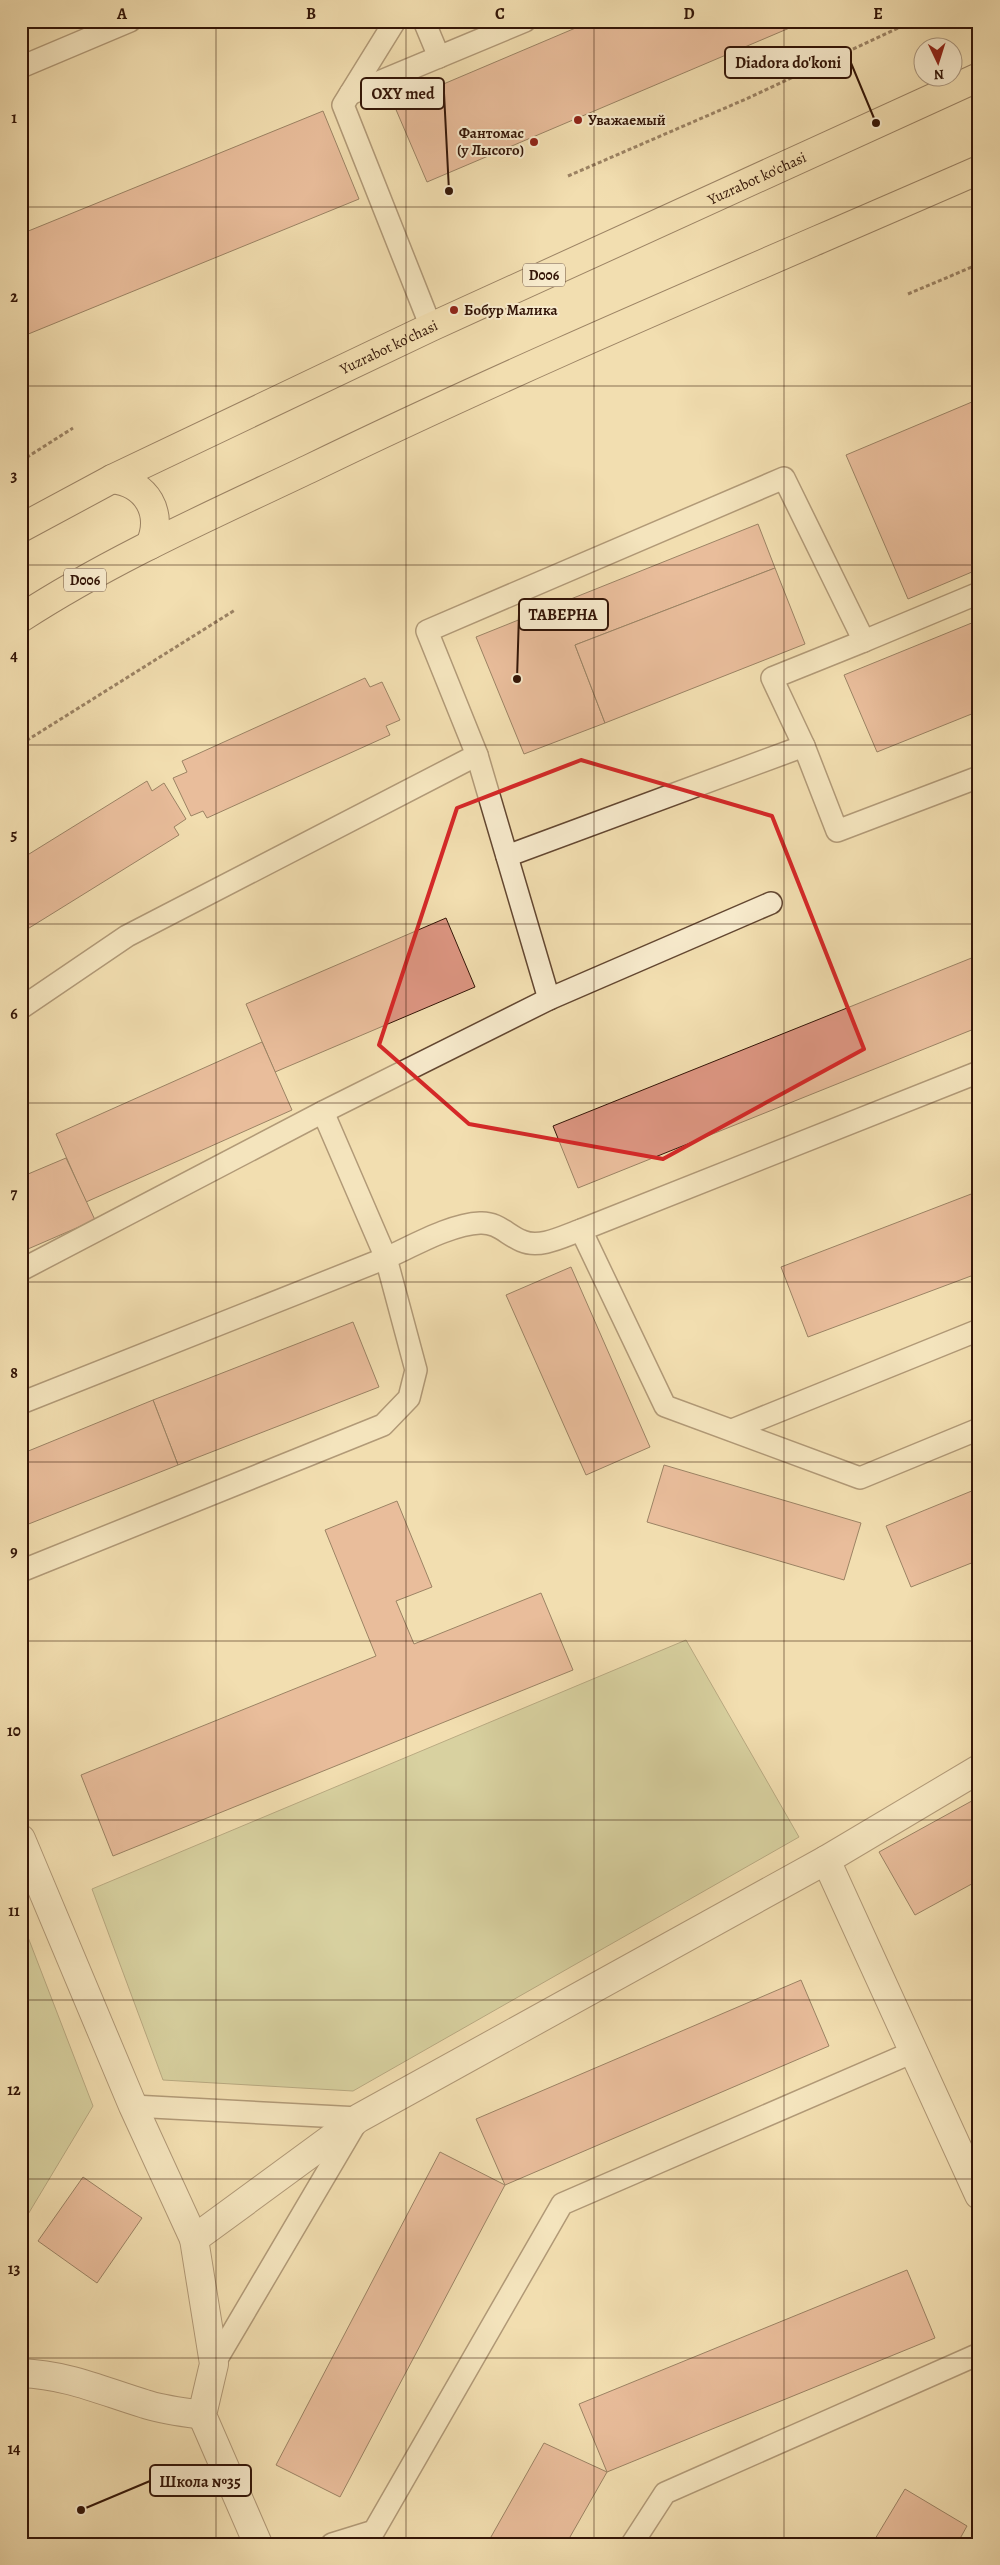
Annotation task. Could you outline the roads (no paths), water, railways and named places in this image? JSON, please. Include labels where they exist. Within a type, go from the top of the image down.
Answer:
[{"type":"main road","name":"Yuzrabot ko'chasi","points":[[21,528],[112,480],[431,327],[979,77]]},
{"type":"main road","name":"D006","points":[[21,618],[61,592],[150,545],[449,401],[979,170]]},
{"type":"main road","points":[[112,480],[134,485],[150,501],[156,523],[150,545]]},
{"type":"street","points":[[194,2239],[359,2118],[826,1860],[979,1769]]},
{"type":"street","points":[[21,1839],[133,2106],[194,2239],[214,2364],[202,2415],[258,2544]]},
{"type":"street","points":[[826,1860],[979,2195]]},
{"type":"street","points":[[21,2373],[59,2377],[98,2387],[146,2405],[202,2415]]},
{"type":"lane","points":[[21,67],[130,21]]},
{"type":"lane","points":[[395,21],[343,105],[431,327]]},
{"type":"lane","points":[[424,21],[439,57]]},
{"type":"lane","points":[[350,94],[525,21]]},
{"type":"lane","points":[[549,999],[477,755],[427,631],[784,478],[864,641]]},
{"type":"lane","points":[[979,593],[772,678],[804,746],[837,831],[979,777]]},
{"type":"lane","points":[[507,856],[804,746]]},
{"type":"lane","points":[[21,1008],[127,936],[477,755]]},
{"type":"lane","points":[[21,1270],[323,1112],[549,999],[771,903]]},
{"type":"lane","points":[[21,1403],[458,1228],[481,1223],[502,1228],[522,1242],[543,1243],[581,1230],[979,1072]]},
{"type":"lane","points":[[21,1571],[383,1425],[409,1398],[416,1370],[386,1258],[323,1112]]},
{"type":"lane","points":[[581,1230],[665,1406],[860,1478],[979,1429]]},
{"type":"lane","points":[[732,1430],[979,1330]]},
{"type":"lane","points":[[332,2544],[374,2531],[562,2204],[914,2052]]},
{"type":"lane","points":[[133,2106],[359,2118],[214,2364]]},
{"type":"lane","points":[[632,2544],[665,2493],[979,2354]]},
{"type":"place","name":"Уважаемый","points":[[578,120]]},
{"type":"place","name":"Diadora do'koni","points":[[876,123]]},
{"type":"place","name":"Фантомас (у Лысого)","points":[[534,142]]},
{"type":"place","name":"OXY med","points":[[449,191]]},
{"type":"place","name":"Бобур Малика","points":[[454,310]]},
{"type":"place","name":"ТАВЕРНА","points":[[517,679]]},
{"type":"place","name":"Школа №35","points":[[81,2510]]}]
